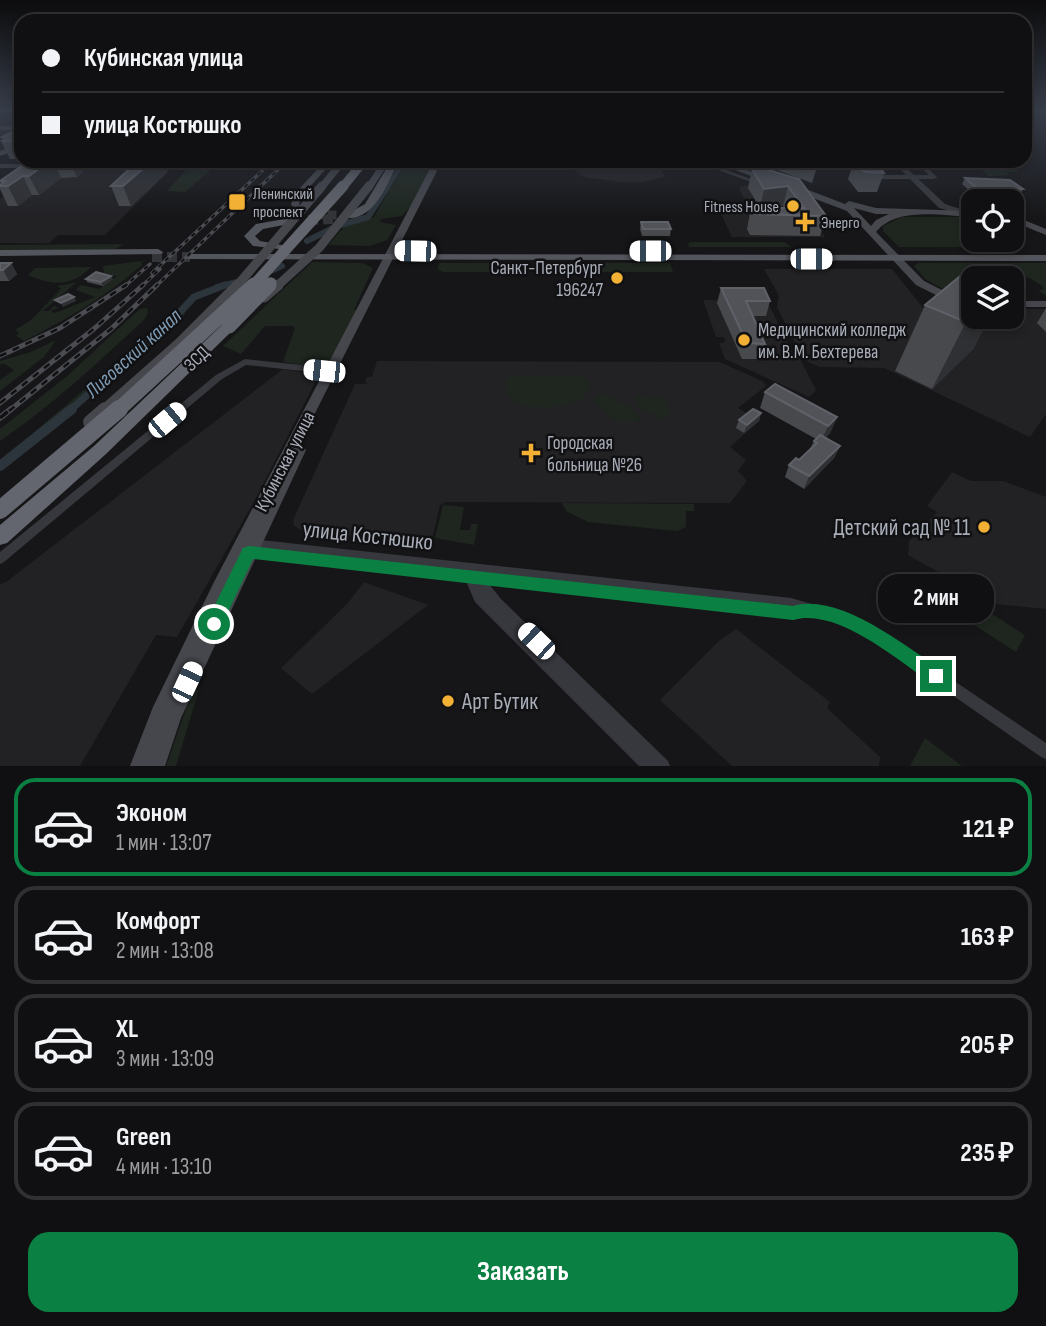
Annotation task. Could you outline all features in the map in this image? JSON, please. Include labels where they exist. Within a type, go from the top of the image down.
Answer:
[{"type":"highway","name":"ЗСД","points":[[0,510],[141,391],[230,309],[302,235],[357,168]]},
{"type":"highway","name":"ЗСД","points":[[0,537],[100,450],[229,326],[309,242],[368,168]]},
{"type":"main road","points":[[323,168],[295,204],[302,217],[260,226],[252,230],[249,239],[264,246],[305,250],[192,254],[894,255],[1046,258]]},
{"type":"main road","points":[[0,501],[190,334],[284,234],[337,168]]},
{"type":"main road","points":[[229,326],[309,258],[352,211],[381,168]]},
{"type":"main road","points":[[344,215],[364,209],[391,168]]},
{"type":"main road","name":"Кубинская улица","points":[[140,766],[172,688],[247,548],[437,168]]},
{"type":"main road","points":[[738,168],[866,209],[961,214]]},
{"type":"main road","points":[[742,168],[850,209],[926,287],[961,299]]},
{"type":"main road","points":[[873,230],[876,223],[885,218],[910,213]]},
{"type":"main road","points":[[1024,223],[1046,232]]},
{"type":"main road","points":[[321,250],[394,254]]},
{"type":"main road","points":[[894,255],[1046,251]]},
{"type":"main road","points":[[0,256],[155,254]]},
{"type":"main road","name":"Кубинская улица","points":[[155,766],[172,715],[329,372],[394,254]]},
{"type":"main road","points":[[1024,304],[1046,304]]},
{"type":"street","points":[[30,174],[39,168]]},
{"type":"street","points":[[725,168],[786,183]]},
{"type":"street","points":[[753,168],[786,183]]},
{"type":"street","points":[[873,168],[881,177],[934,177],[924,168]]},
{"type":"street","points":[[897,168],[945,208],[961,212]]},
{"type":"street","points":[[901,168],[935,207],[932,214]]},
{"type":"street","points":[[0,559],[219,377],[239,364],[252,362],[329,372]]},
{"type":"street","name":"улица Костюшко","points":[[247,548],[793,613],[806,609],[838,617],[879,637],[1046,752]]},
{"type":"street","points":[[477,574],[475,592],[489,609],[649,766]]},
{"type":"street","points":[[477,574],[497,603],[663,766]]},
{"type":"shaded area","points":[[49,168],[172,168],[105,235],[58,235],[49,243],[0,243],[0,199],[39,171]]},
{"type":"shaded area","points":[[188,168],[212,169],[185,192],[167,191]]},
{"type":"shaded area","points":[[402,168],[431,168],[411,206],[402,216],[381,219],[380,222],[396,225],[387,240],[370,246],[328,245],[345,226],[374,217]]},
{"type":"shaded area","points":[[580,168],[657,168],[661,169],[665,177],[642,182],[620,182],[584,177],[574,171]]},
{"type":"shaded area","points":[[979,168],[1013,168],[1018,172],[1005,172],[1009,175],[989,176]]},
{"type":"shaded area","points":[[756,184],[797,198],[825,237],[732,237],[719,210],[747,206],[739,187]]},
{"type":"shaded area","points":[[902,217],[961,217],[961,247],[899,247],[883,231],[883,226]]},
{"type":"shaded area","points":[[784,242],[792,247],[689,247],[688,243]]},
{"type":"shaded area","points":[[124,244],[115,249],[0,251],[0,245]]},
{"type":"shaded area","points":[[148,260],[141,262],[142,265],[114,287],[71,316],[24,341],[16,336],[19,333],[15,330],[31,320],[61,289],[58,286],[77,282],[43,311],[49,311],[54,305],[58,308],[51,311],[55,313],[95,297],[76,290],[80,285],[99,289],[117,276],[104,273],[103,266]]},
{"type":"shaded area","points":[[312,262],[362,263],[373,268],[354,310],[357,310],[327,369],[283,362],[295,328],[292,326],[265,326],[241,354],[223,346]]},
{"type":"shaded area","points":[[439,263],[511,263],[510,272],[443,272],[438,270]]},
{"type":"shaded area","points":[[552,263],[670,263],[673,272],[552,272]]},
{"type":"shaded area","points":[[918,263],[1046,263],[1046,296],[1039,291],[1044,288],[1024,276],[1024,266],[961,266],[961,283],[945,290],[925,279],[914,266]]},
{"type":"shaded area","points":[[91,267],[77,278],[61,283],[28,275],[35,268]]},
{"type":"shaded area","points":[[764,269],[892,269],[924,309],[961,315],[961,329],[1024,329],[1024,309],[1046,309],[1046,414],[1030,437],[884,368],[820,367],[810,363],[803,359],[777,307],[779,296]]},
{"type":"shaded area","points":[[703,300],[767,301],[794,355],[800,359],[816,390],[809,397],[725,359],[719,343],[724,343],[725,340],[723,337],[716,337]]},
{"type":"shaded area","points":[[183,306],[189,307],[183,316],[0,470],[0,461]]},
{"type":"shaded area","points":[[147,308],[148,313],[144,320],[109,352],[56,398],[0,441],[0,429],[66,377],[140,309]]},
{"type":"shaded area","points":[[56,340],[44,357],[0,391],[0,380],[14,370],[3,363],[0,365],[0,361],[31,352]]},
{"type":"shaded area","name":"Городская больница №26","points":[[377,361],[720,362],[764,382],[766,386],[738,408],[759,421],[730,447],[746,460],[738,471],[747,481],[730,503],[446,502],[440,505],[431,544],[301,530],[294,526],[293,520],[355,384],[368,384],[365,382],[367,377],[372,377]]},
{"type":"shaded area","points":[[283,369],[319,375],[255,500],[177,637],[156,635],[80,766],[0,766],[0,584]]},
{"type":"shaded area","points":[[510,375],[583,376],[590,386],[579,400],[571,404],[528,407],[515,400],[506,390],[504,381]]},
{"type":"shaded area","points":[[602,393],[629,407],[640,422],[618,422],[593,402]]},
{"type":"shaded area","points":[[636,396],[666,399],[670,416],[661,419],[636,405]]},
{"type":"shaded area","name":"Детский сад № 11","points":[[952,472],[971,481],[1003,481],[1046,497],[1046,609],[995,604],[908,555],[909,541],[937,512],[927,506]]},
{"type":"shaded area","points":[[562,503],[694,504],[694,511],[686,511],[686,527],[677,531],[588,522],[566,511]]},
{"type":"shaded area","points":[[443,505],[464,507],[460,530],[470,530],[471,524],[478,524],[474,545],[435,538]]},
{"type":"shaded area","points":[[364,582],[428,605],[312,694],[281,668],[347,604]]},
{"type":"shaded area","points":[[965,597],[1025,635],[1016,652],[954,612]]},
{"type":"shaded area","points":[[736,629],[830,702],[827,708],[880,757],[879,766],[732,766],[660,700],[720,640]]},
{"type":"shaded area","points":[[199,689],[176,766],[166,766],[192,692]]},
{"type":"shaded area","points":[[925,738],[962,766],[910,766]]},
{"type":"building","points":[[19,168],[40,168],[8,186],[0,186],[5,181],[0,181]]},
{"type":"building","points":[[130,168],[144,168],[123,186],[111,186]]},
{"type":"building","points":[[762,168],[799,179],[826,216],[755,214],[751,208],[804,208],[788,186],[764,189],[752,169]]},
{"type":"building","points":[[861,168],[880,168],[884,173],[865,172]]},
{"type":"building","points":[[965,178],[1010,180],[1023,189],[978,189]]},
{"type":"building","points":[[641,222],[668,222],[671,229],[643,229]]},
{"type":"building","points":[[0,263],[11,263],[0,270]]},
{"type":"building","points":[[96,272],[111,276],[101,282],[86,279]]},
{"type":"building","points":[[961,276],[961,320],[925,305]]},
{"type":"building","points":[[721,288],[764,288],[770,301],[746,301],[765,344],[747,343]]},
{"type":"building","points":[[68,294],[74,297],[61,303],[55,300]]},
{"type":"building","points":[[775,384],[837,417],[828,426],[765,392]]},
{"type":"building","points":[[753,409],[761,413],[747,425],[739,420]]},
{"type":"building","points":[[820,435],[840,446],[809,476],[789,465],[796,458],[799,460],[817,443],[814,441]]},
{"type":"waterway","name":"Лиговский канал","points":[[387,188],[400,168]]},
{"type":"waterway","name":"Лиговский канал","points":[[307,241],[337,226],[368,217],[388,186]]},
{"type":"waterway","name":"Лиговский канал","points":[[264,274],[282,266]]},
{"type":"waterway","name":"Лиговский канал","points":[[225,285],[241,281]]},
{"type":"waterway","name":"Лиговский канал","points":[[69,411],[167,326],[194,297],[225,285]]},
{"type":"waterway","name":"Лиговский канал","points":[[217,287],[225,285]]},
{"type":"waterway","name":"Лиговский канал","points":[[0,466],[72,409]]},
{"type":"tunnel","points":[[314,215],[339,215]]},
{"type":"tunnel","points":[[308,220],[336,219]]},
{"type":"tunnel","points":[[152,257],[190,257]]},
{"type":"railway","points":[[155,287],[280,168]]},
{"type":"railway","points":[[152,273],[262,171]]},
{"type":"railway","points":[[124,287],[150,264]]},
{"type":"railway","points":[[141,287],[160,269]]},
{"type":"railway","points":[[0,356],[60,328],[126,285]]},
{"type":"railway","points":[[0,403],[95,328],[143,285]]},
{"type":"railway","points":[[9,411],[111,329],[157,285]]},
{"type":"railway","points":[[0,418],[11,409]]},
{"type":"place","name":"Ленинский проспект","points":[[237,202]]},
{"type":"place","name":"Fitness House","points":[[793,206]]},
{"type":"place","name":"Энерго","points":[[805,222]]},
{"type":"place","name":"Санкт-Петербург 196247","points":[[617,278]]},
{"type":"place","name":"Медицинский колледж им. В.М. Бехтерева","points":[[744,340]]},
{"type":"place","name":"Городская больница №26","points":[[531,453]]},
{"type":"place","name":"Детский сад № 11","points":[[984,527]]},
{"type":"place","name":"Арт Бутик","points":[[448,701]]},
{"type":"route","points":[[214,624],[249,552],[793,613],[806,609],[823,612],[867,630],[936,676]]}]
